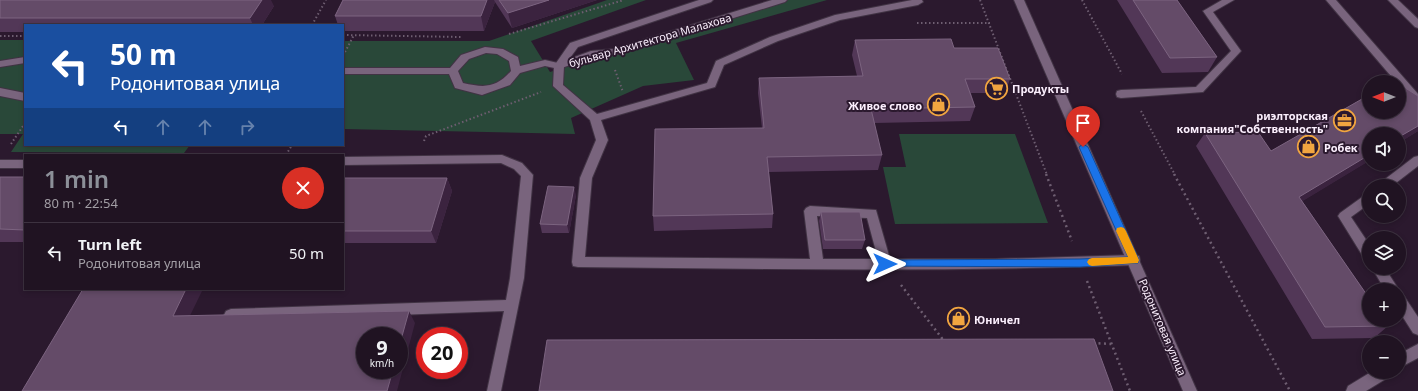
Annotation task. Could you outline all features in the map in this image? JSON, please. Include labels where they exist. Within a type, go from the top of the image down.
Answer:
[{"type":"street","points":[[708,0],[574,45],[559,66],[558,86],[595,118],[602,140],[586,178],[578,262],[885,264],[1080,263],[1134,260]]},
{"type":"street","name":"бульвар Архитектора Малахова","points":[[516,71],[545,63],[559,66],[591,54],[614,52],[782,0]]},
{"type":"street","points":[[595,118],[711,85],[720,63],[774,39],[838,17],[918,2],[917,0]]},
{"type":"street","name":"Родонитовая улица","points":[[1019,0],[1190,391]]},
{"type":"street","points":[[1121,94],[1199,90],[1236,51],[1208,11],[1229,0]]},
{"type":"street","points":[[1331,0],[1418,101]]},
{"type":"street","points":[[1393,0],[1418,25]]},
{"type":"street","points":[[344,71],[453,71],[465,57],[484,50],[499,51],[514,59],[516,71],[506,83],[482,91],[459,86],[453,71]]},
{"type":"street","points":[[0,64],[24,60]]},
{"type":"street","points":[[0,92],[24,97]]},
{"type":"street","points":[[344,161],[502,159],[518,166],[527,175],[517,278],[494,391]]},
{"type":"street","points":[[1393,179],[1418,160]]},
{"type":"street","points":[[0,164],[24,164]]},
{"type":"street","points":[[1362,203],[1344,216],[1362,243]]},
{"type":"street","points":[[817,264],[810,211],[872,213],[885,264]]},
{"type":"street","points":[[231,315],[512,305]]},
{"type":"street","points":[[1406,311],[1418,329]]},
{"type":"street","points":[[1406,358],[1418,350]]},
{"type":"street","points":[[1353,391],[1373,379]]},
{"type":"path","points":[[313,24],[326,0]]},
{"type":"path","points":[[506,35],[624,0]]},
{"type":"path","points":[[980,0],[1130,391]]},
{"type":"path","points":[[1082,0],[1290,391]]},
{"type":"path","points":[[344,35],[467,37]]},
{"type":"path","points":[[344,54],[355,35]]},
{"type":"path","points":[[0,36],[24,36]]},
{"type":"path","points":[[614,52],[614,67],[629,108]]},
{"type":"path","points":[[416,161],[426,136],[558,86]]},
{"type":"path","points":[[8,148],[24,124]]},
{"type":"path","points":[[885,264],[944,341],[952,341]]},
{"type":"path","points":[[1087,343],[1111,344]]},
{"type":"green space","points":[[607,0],[646,0],[531,41],[550,72],[780,0],[827,0],[676,43],[694,80],[643,86],[571,118],[575,134],[344,129],[344,41],[489,41]]},
{"type":"green space","points":[[0,40],[24,40],[24,146],[189,146],[184,153],[11,152],[23,134],[0,134]]},
{"type":"green space","points":[[899,134],[1015,134],[1048,223],[895,224],[883,167],[906,167]]},
{"type":"building","points":[[0,0],[262,0],[250,18],[0,18]]},
{"type":"building","points":[[343,0],[487,0],[481,16],[335,16]]},
{"type":"building","points":[[499,0],[549,0],[508,13]]},
{"type":"building","points":[[1133,0],[1177,0],[1217,57],[1170,58]]},
{"type":"building","points":[[951,39],[954,48],[998,48],[1010,79],[965,79],[975,107],[871,109],[882,155],[767,157],[773,214],[653,216],[655,129],[764,128],[759,78],[863,76],[855,40]]},
{"type":"building","points":[[1406,88],[1418,96],[1418,126],[1406,133],[1406,127],[1362,127],[1362,159],[1299,197],[1362,288],[1362,326],[1325,327],[1205,133],[1258,132],[1271,151],[1362,99],[1362,119],[1406,119]]},
{"type":"building","points":[[0,177],[24,177],[24,230],[0,229]]},
{"type":"building","points":[[344,178],[447,178],[431,231],[344,231]]},
{"type":"building","points":[[548,186],[574,187],[567,225],[540,224]]},
{"type":"building","points":[[821,212],[860,212],[865,240],[825,240]]},
{"type":"building","points":[[82,290],[186,290],[173,316],[409,311],[405,327],[356,327],[356,379],[390,379],[387,391],[22,391]]},
{"type":"building","points":[[1094,339],[1113,391],[539,391],[547,340]]},
{"type":"slow traffic","points":[[1092,262],[1134,260],[1121,231]]},
{"type":"place","name":"Продукты","points":[[997,88]]},
{"type":"place","name":"Живое слово","points":[[938,105]]},
{"type":"place","name":"риэлторская компания\"Собственность\"","points":[[1344,121]]},
{"type":"place","name":"Робек","points":[[1308,147]]},
{"type":"place","name":"Юничел","points":[[958,319]]},
{"type":"route","points":[[885,264],[1080,263],[1134,260],[1083,147]]}]
